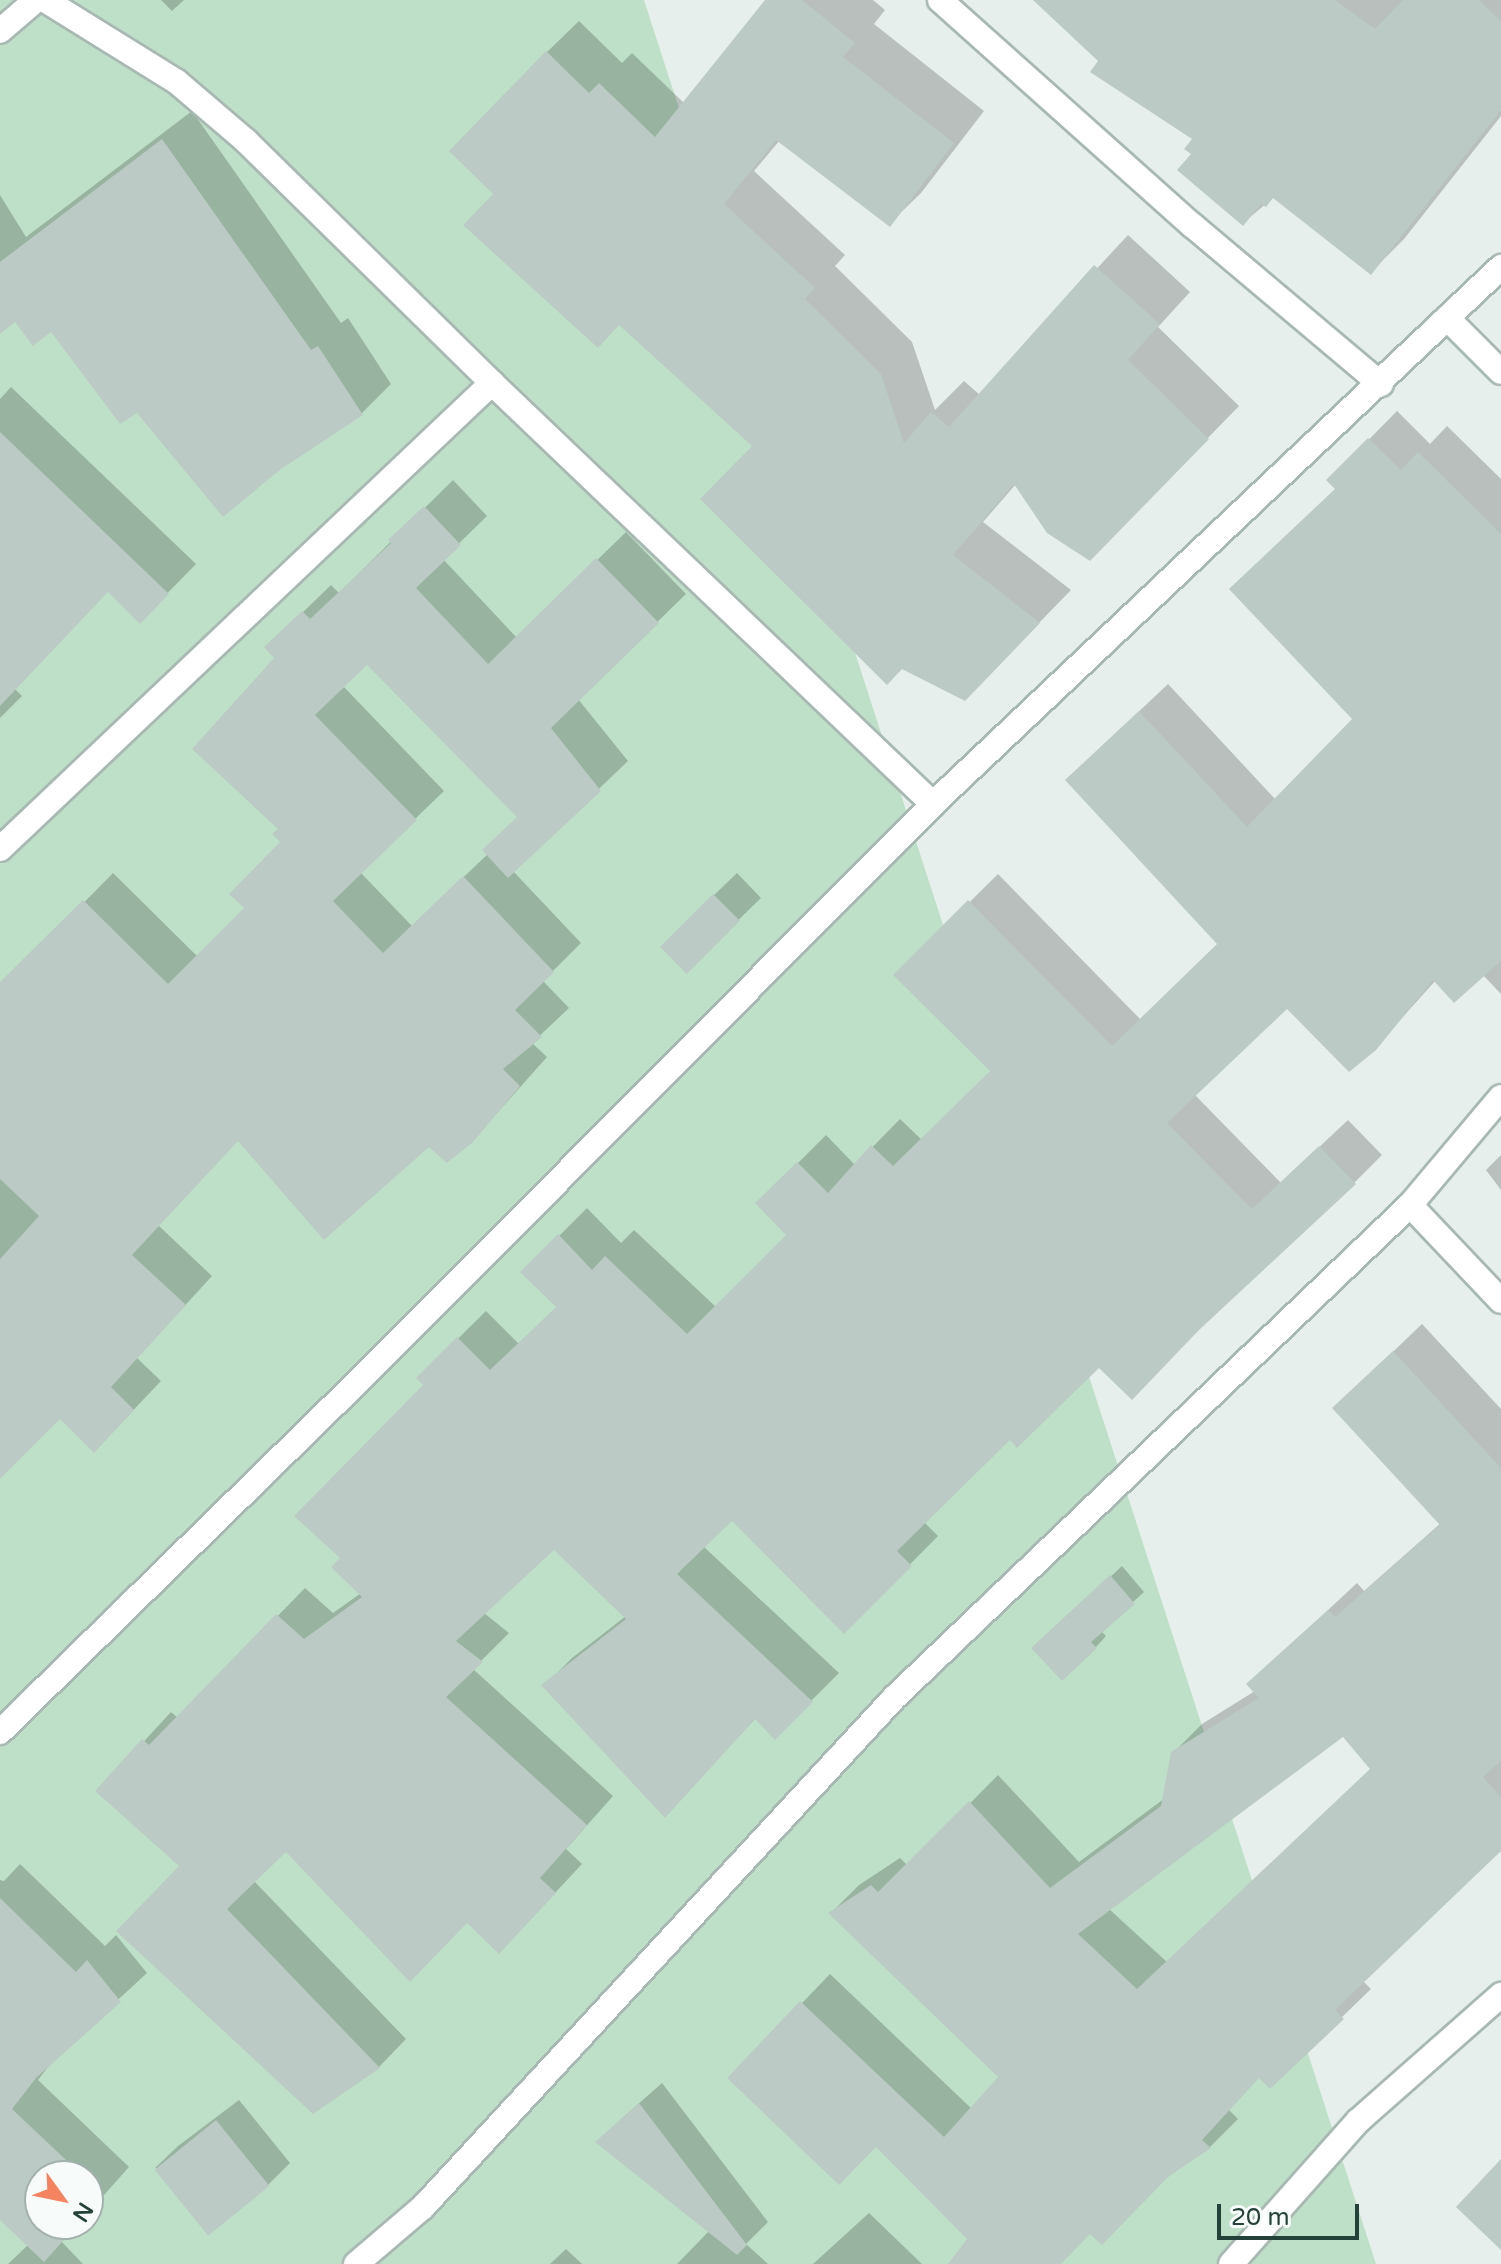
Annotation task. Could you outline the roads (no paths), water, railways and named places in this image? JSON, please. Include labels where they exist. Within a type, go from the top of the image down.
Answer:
[{"type":"street","points":[[0,31],[36,0]]},
{"type":"street","points":[[45,0],[177,82],[246,141],[492,383],[933,804]]},
{"type":"street","points":[[940,0],[1192,225],[1381,384]]},
{"type":"street","points":[[0,1732],[377,1363],[933,804],[1220,530],[1381,384],[1501,267]]},
{"type":"street","points":[[1447,318],[1501,372]]},
{"type":"street","points":[[0,849],[492,383]]},
{"type":"street","points":[[356,2264],[423,2207],[895,1697],[1410,1205],[1501,1097]]},
{"type":"street","points":[[1410,1205],[1501,1301]]},
{"type":"street","points":[[1231,2264],[1358,2121],[1501,1995]]}]
